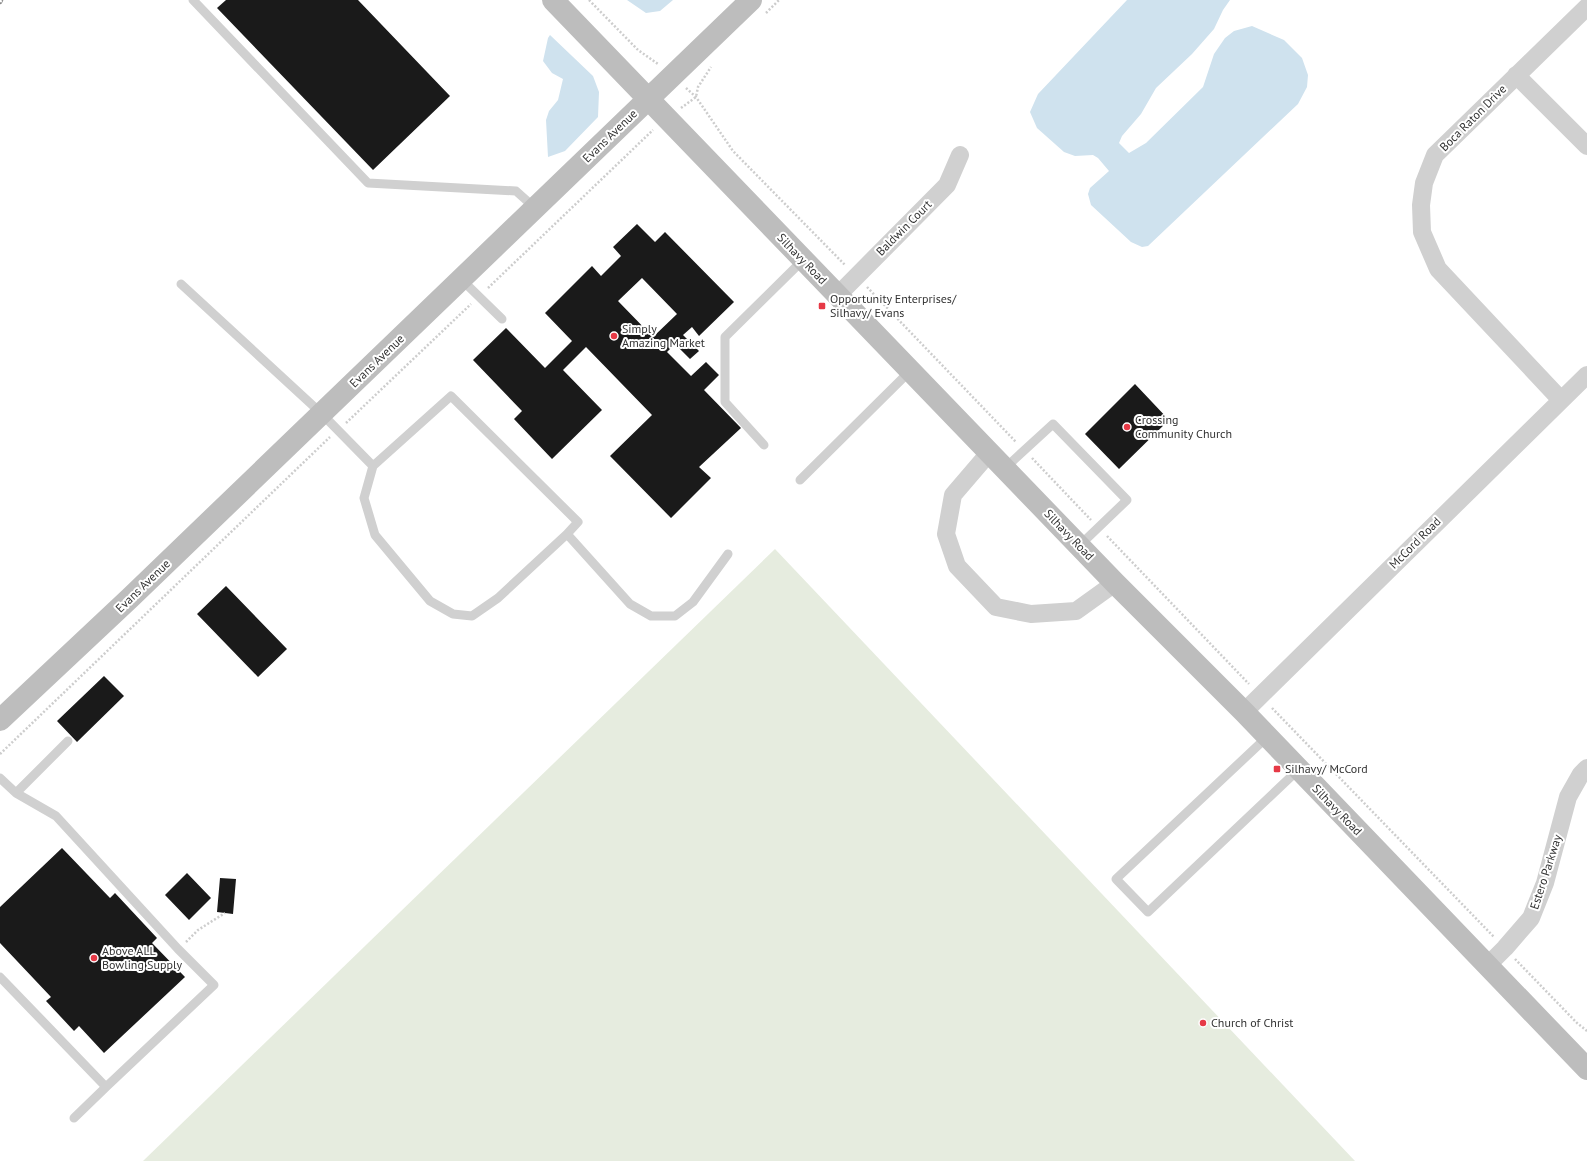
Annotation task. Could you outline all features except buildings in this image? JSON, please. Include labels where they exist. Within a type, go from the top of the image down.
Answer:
[{"type":"street","name":"Silhavy Road","points":[[553,0],[1079,546],[1244,712],[1298,770],[1587,1069]]},
{"type":"street","name":"Evans Avenue","points":[[0,720],[130,598],[462,280],[671,76],[757,7]]},
{"type":"street","name":"Boca Raton Drive","points":[[1561,400],[1438,269],[1422,232],[1421,205],[1424,183],[1436,155],[1587,7]]},
{"type":"street","points":[[1516,75],[1587,146]]},
{"type":"street","name":"Baldwin Court","points":[[838,295],[947,185],[960,155]]},
{"type":"street","name":"McCord Road","points":[[1244,712],[1587,375]]},
{"type":"street","points":[[989,453],[953,495],[946,534],[958,566],[996,607],[1031,614],[1076,611],[1115,583]]},
{"type":"street","name":"Estero Parkway","points":[[1487,966],[1531,918],[1545,883],[1568,797],[1581,774],[1587,768]]},
{"type":"lane","points":[[193,0],[368,182],[516,191],[535,208]]},
{"type":"lane","points":[[764,444],[725,402],[725,337],[803,260]]},
{"type":"lane","points":[[462,280],[502,319]]},
{"type":"lane","points":[[181,284],[322,414],[373,466]]},
{"type":"lane","points":[[800,480],[910,371]]},
{"type":"lane","points":[[451,396],[578,522],[567,534],[498,598],[472,616],[453,614],[430,600],[374,535],[364,498],[373,466],[451,396]]},
{"type":"lane","points":[[1004,468],[1053,424],[1127,500],[1079,546]]},
{"type":"lane","points":[[567,534],[630,604],[651,616],[674,616],[693,602],[728,554]]},
{"type":"lane","points":[[1267,737],[1116,879],[1148,912],[1298,770]]},
{"type":"lane","points":[[16,793],[68,741]]},
{"type":"lane","points":[[0,778],[16,793],[56,816],[178,949],[214,985],[74,1118]]},
{"type":"lane","points":[[0,977],[106,1087]]},
{"type":"path","points":[[589,0],[638,50],[696,97],[733,151],[856,276],[1577,1023],[1587,1031]]},
{"type":"path","points":[[757,7],[779,0]]},
{"type":"path","points":[[0,754],[647,134],[696,97],[698,87],[709,69],[714,64]]},
{"type":"path","points":[[178,949],[198,930],[225,913]]},
{"type":"shaded area","points":[[775,549],[1355,1161],[143,1161]]},
{"type":"water","points":[[627,0],[673,0],[660,11],[646,13]]},
{"type":"water","points":[[1127,0],[1230,0],[1223,10],[1214,29],[1192,54],[1156,88],[1141,114],[1122,136],[1119,143],[1129,153],[1146,143],[1203,87],[1214,54],[1225,38],[1234,31],[1252,26],[1284,40],[1302,58],[1308,75],[1307,87],[1298,104],[1148,246],[1142,247],[1131,242],[1091,205],[1088,194],[1090,188],[1109,171],[1098,158],[1093,155],[1075,156],[1064,152],[1037,128],[1030,112],[1038,94]]},
{"type":"water","points":[[550,35],[593,76],[599,92],[598,117],[565,151],[548,157],[546,120],[549,111],[558,100],[563,79],[552,73],[543,61]]},
{"type":"place","name":"Opportunity Enterprises/ Silhavy/ Evans","points":[[822,306]]},
{"type":"place","name":"Simply Amazing Market","points":[[614,336]]},
{"type":"place","name":"Crossing Community Church","points":[[1127,427]]},
{"type":"place","name":"Silhavy/ McCord","points":[[1277,769]]},
{"type":"place","name":"Above ALL Bowling Supply","points":[[94,958]]},
{"type":"place","name":"Church of Christ","points":[[1203,1023]]}]
